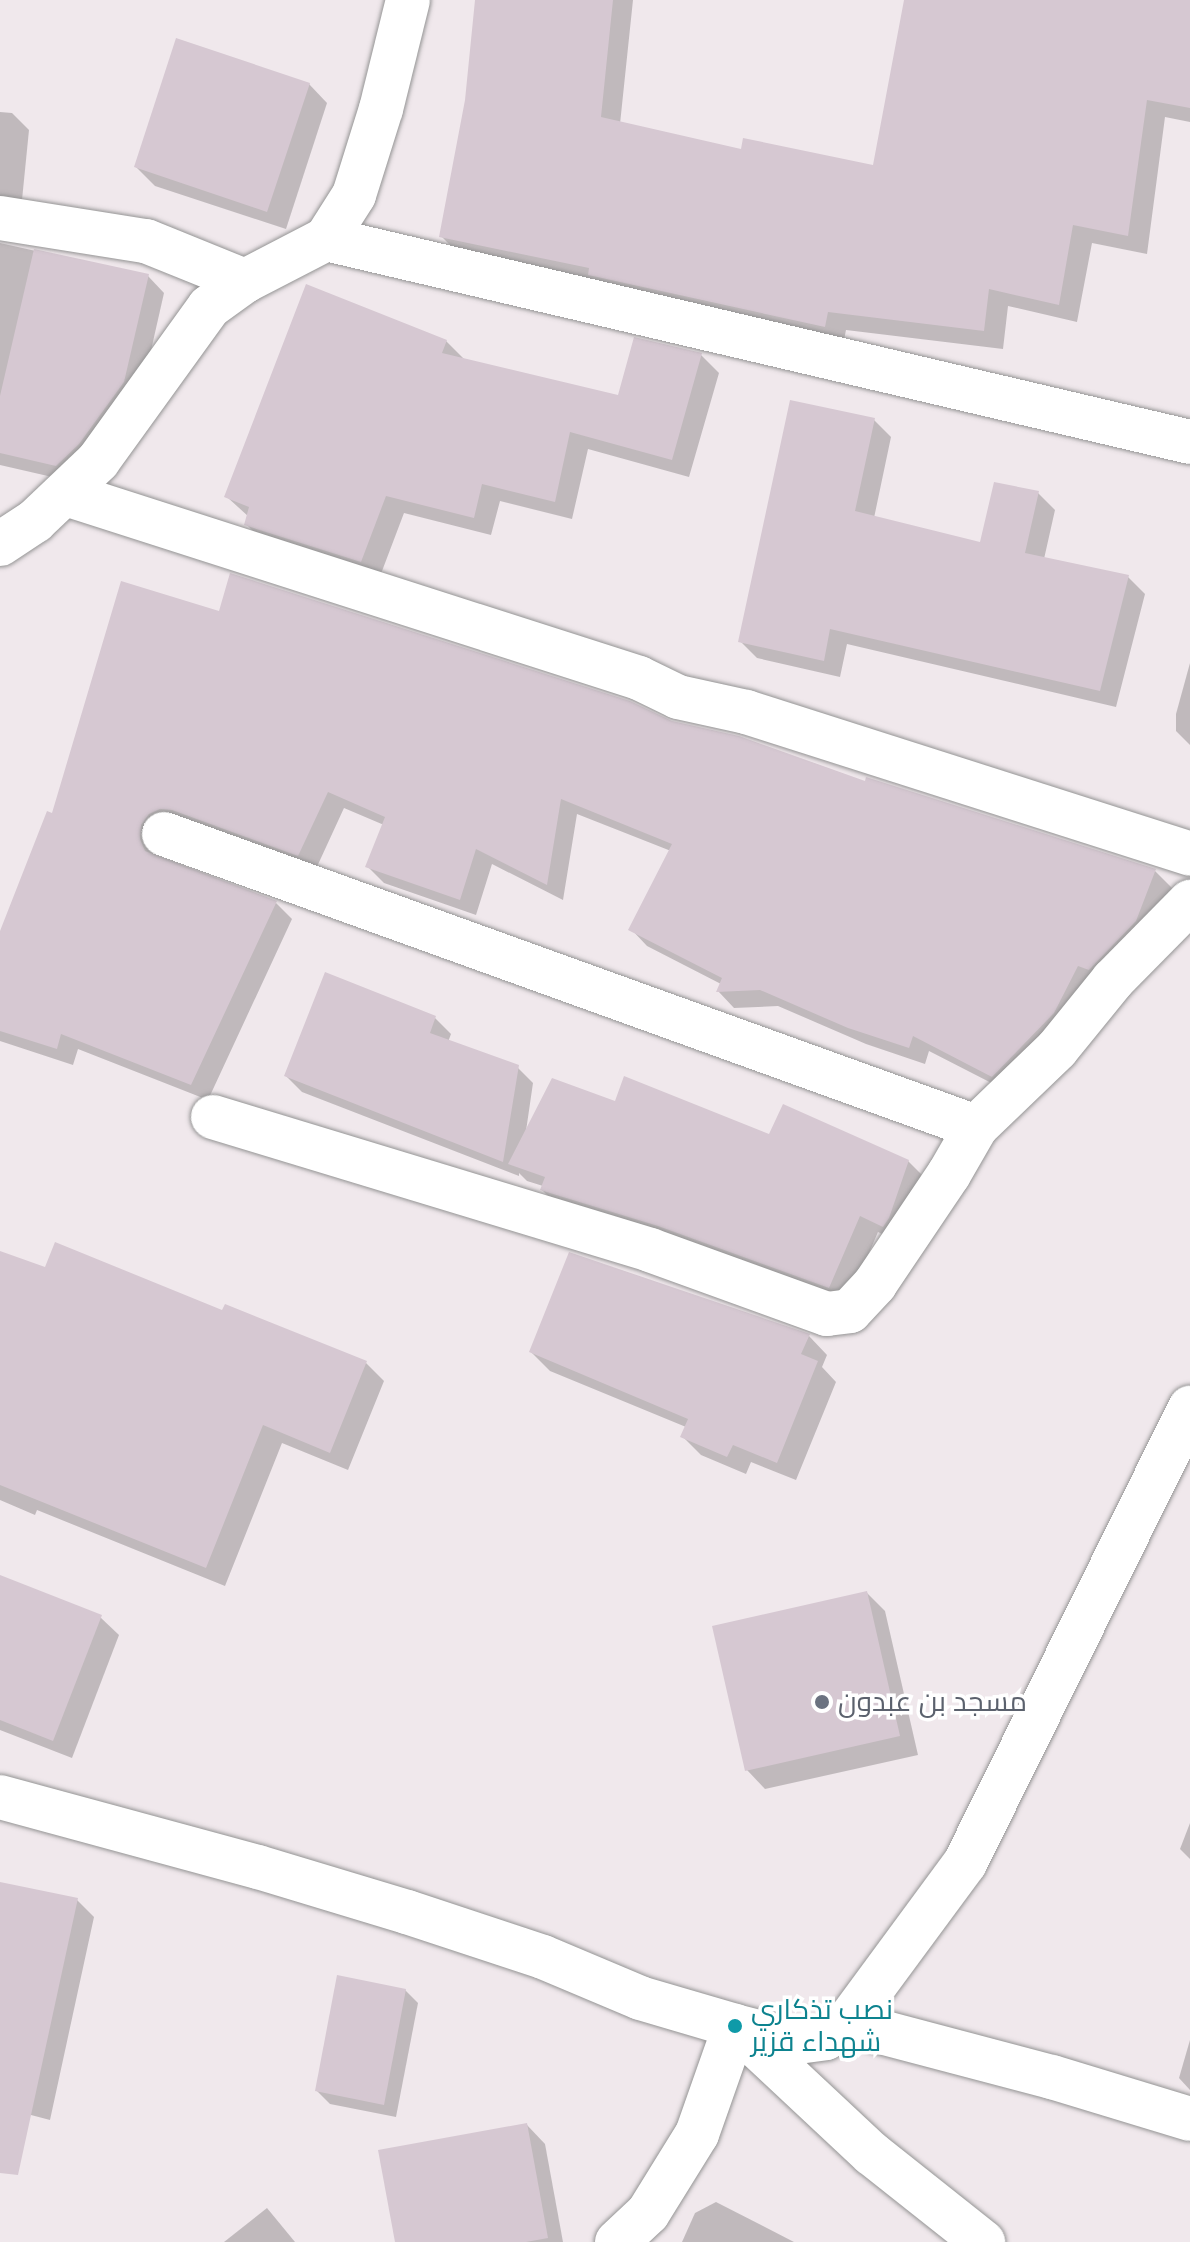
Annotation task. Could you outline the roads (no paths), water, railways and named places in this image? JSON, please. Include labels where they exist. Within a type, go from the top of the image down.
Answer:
[{"type":"street","points":[[0,544],[35,521],[98,461],[209,307],[245,281],[326,239],[354,195],[381,109],[408,0]]},
{"type":"street","points":[[0,218],[146,241],[245,281]]},
{"type":"street","points":[[326,239],[1190,442]]},
{"type":"street","points":[[66,494],[639,678],[678,697],[746,712],[1190,854]]},
{"type":"street","points":[[164,834],[976,1127]]},
{"type":"street","points":[[213,1117],[650,1250],[827,1314],[850,1311],[875,1284],[949,1174],[976,1127],[1057,1049],[1113,980],[1190,902]]},
{"type":"street","points":[[0,1797],[258,1867],[407,1912],[543,1957],[640,1998],[735,2026],[798,2042],[826,2038],[847,2023],[965,1863],[1186,1427]]},
{"type":"street","points":[[847,2023],[1052,2077],[1190,2119]]},
{"type":"street","points":[[617,2242],[648,2213],[697,2134],[735,2026]]},
{"type":"street","points":[[735,2026],[872,2154],[983,2242]]},
{"type":"place","name":"مسجد بن عبدون","points":[[822,1702]]},
{"type":"place","name":"نصب تذكاري شهداء قزير","points":[[735,2026]]}]
